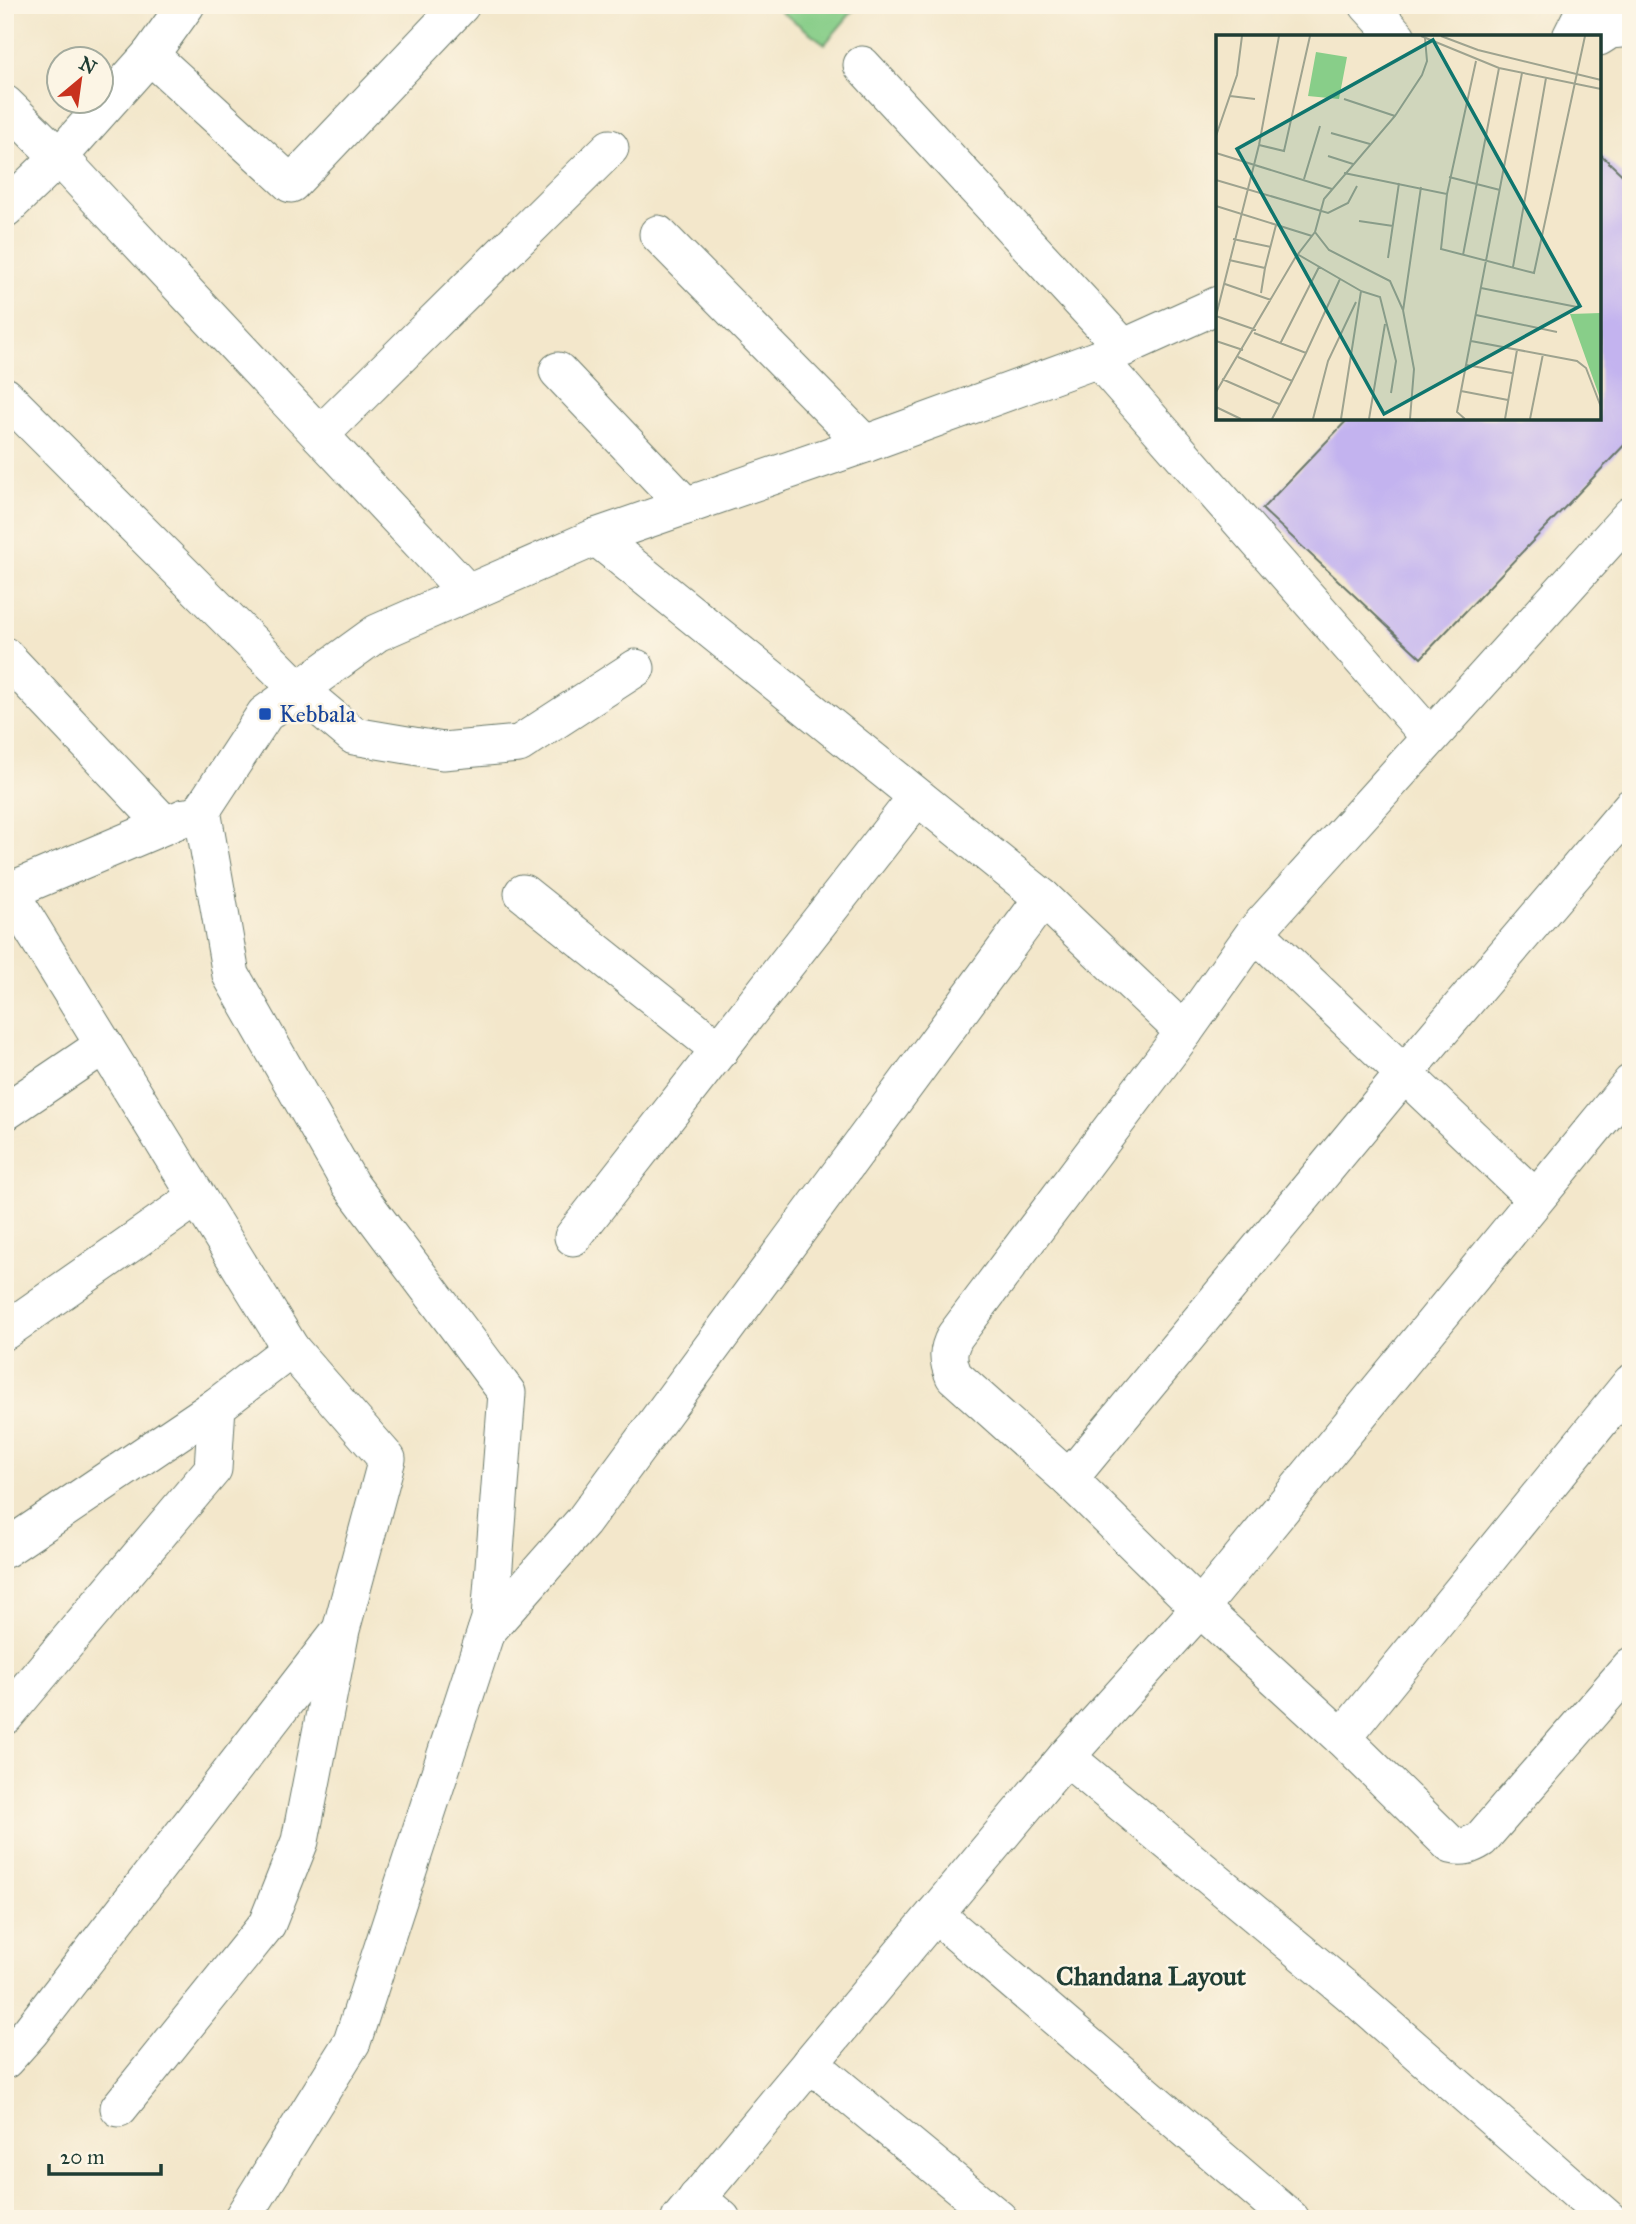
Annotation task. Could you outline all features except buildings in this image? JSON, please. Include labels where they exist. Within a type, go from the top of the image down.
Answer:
[{"type":"street","points":[[5,209],[59,157],[150,55],[186,5]]},
{"type":"street","points":[[150,55],[291,184],[461,5]]},
{"type":"street","points":[[1368,5],[1395,35]]},
{"type":"street","points":[[1572,35],[1587,5]]},
{"type":"street","points":[[1601,36],[1610,30],[1631,28]]},
{"type":"street","points":[[862,65],[1111,354],[1430,737]]},
{"type":"street","points":[[5,104],[59,157],[468,593]]},
{"type":"street","points":[[320,435],[610,148]]},
{"type":"street","points":[[658,234],[866,444]]},
{"type":"street","points":[[119,2108],[267,1924],[300,1841],[341,1630],[387,1459],[290,1349],[7,892],[202,810],[265,714],[377,633],[596,537],[866,444],[1111,354],[1216,306]]},
{"type":"street","points":[[558,371],[686,506]]},
{"type":"street","points":[[5,396],[299,690],[354,736],[443,751],[519,744],[636,668]]},
{"type":"street","points":[[1631,515],[1255,932],[1184,1032],[955,1336],[948,1349],[948,1362],[954,1376],[1069,1479],[1200,1608],[1342,1738],[1451,1845],[1461,1848],[1481,1839],[1631,1665]]},
{"type":"street","points":[[596,537],[1043,898],[1184,1032]]},
{"type":"street","points":[[5,656],[165,825]]},
{"type":"street","points":[[573,1237],[916,797]]},
{"type":"street","points":[[1069,1479],[1404,1074],[1631,807]]},
{"type":"street","points":[[202,810],[231,975],[350,1184],[507,1393],[490,1619],[486,1632],[352,2042],[242,2219]]},
{"type":"street","points":[[523,893],[720,1050]]},
{"type":"street","points":[[486,1632],[583,1522],[1043,898]]},
{"type":"street","points":[[1255,932],[1535,1198]]},
{"type":"street","points":[[5,1112],[104,1045]]},
{"type":"street","points":[[700,2212],[810,2063],[1066,1757],[1200,1608],[1631,1083]]},
{"type":"street","points":[[5,1331],[197,1197]]},
{"type":"street","points":[[5,1549],[217,1406],[290,1349]]},
{"type":"street","points":[[1342,1738],[1631,1383]]},
{"type":"street","points":[[5,1716],[213,1469],[217,1406]]},
{"type":"street","points":[[5,2060],[30,2032],[341,1630]]},
{"type":"street","points":[[1066,1757],[1350,1993],[1608,2219]]},
{"type":"street","points":[[935,1914],[1291,2219]]},
{"type":"street","points":[[810,2063],[999,2219]]},
{"type":"green space","points":[[772,5],[858,5],[825,44]]},
{"type":"place","name":"Kebbala","points":[[265,714]]},
{"type":"district","name":"Chandana Layout","points":[[1151,1976]]}]
